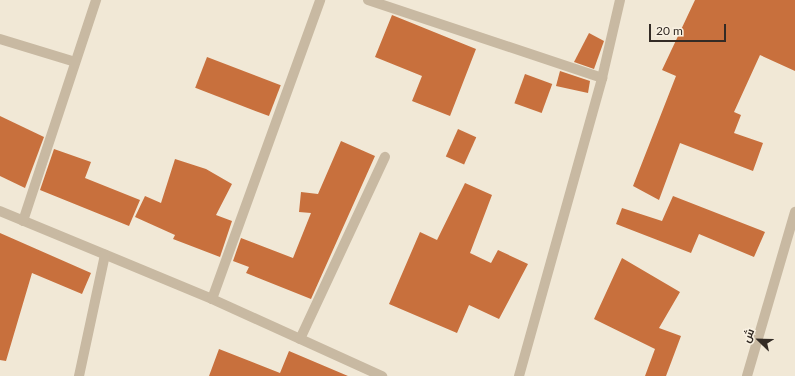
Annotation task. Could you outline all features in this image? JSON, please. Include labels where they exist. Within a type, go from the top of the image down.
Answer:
[{"type":"street","points":[[23,221],[96,0]]},
{"type":"street","points":[[212,299],[320,0]]},
{"type":"street","points":[[368,0],[602,78]]},
{"type":"street","points":[[519,376],[602,78],[620,0]]},
{"type":"street","points":[[0,39],[75,62]]},
{"type":"street","points":[[300,339],[384,157]]},
{"type":"street","points":[[0,211],[212,299],[382,376]]},
{"type":"street","points":[[747,376],[795,212]]},
{"type":"street","points":[[79,376],[105,255]]},
{"type":"building","points":[[695,0],[795,0],[795,71],[760,55],[734,112],[741,115],[734,133],[763,143],[753,171],[680,143],[659,200],[633,186],[676,76],[662,70]]},
{"type":"building","points":[[392,15],[476,49],[450,116],[412,101],[422,76],[375,57]]},
{"type":"building","points":[[589,33],[604,41],[594,69],[574,62]]},
{"type":"building","points":[[207,57],[281,85],[269,116],[195,88]]},
{"type":"building","points":[[560,71],[590,81],[588,93],[556,86]]},
{"type":"building","points":[[525,74],[552,84],[542,113],[514,103]]},
{"type":"building","points":[[0,116],[44,137],[25,188],[0,176]]},
{"type":"building","points":[[458,129],[476,137],[464,165],[446,156]]},
{"type":"building","points":[[341,141],[375,156],[311,299],[246,273],[249,267],[233,261],[241,238],[293,258],[311,213],[299,212],[301,192],[318,194]]},
{"type":"building","points":[[54,149],[91,162],[85,178],[140,200],[129,226],[40,190]]},
{"type":"building","points":[[175,159],[206,169],[232,184],[216,215],[232,221],[220,257],[173,239],[175,235],[135,217],[145,196],[161,203]]},
{"type":"building","points":[[465,183],[492,195],[470,253],[491,263],[498,250],[528,264],[499,319],[469,305],[457,333],[389,304],[420,232],[437,240]]},
{"type":"building","points":[[673,196],[765,232],[754,257],[699,234],[691,253],[616,224],[622,208],[662,221]]},
{"type":"building","points":[[0,233],[91,273],[82,294],[32,273],[6,361],[0,360]]},
{"type":"building","points":[[622,258],[680,292],[659,328],[681,336],[666,376],[645,376],[655,349],[594,319]]},
{"type":"building","points":[[219,349],[280,373],[289,351],[348,376],[209,376]]}]
